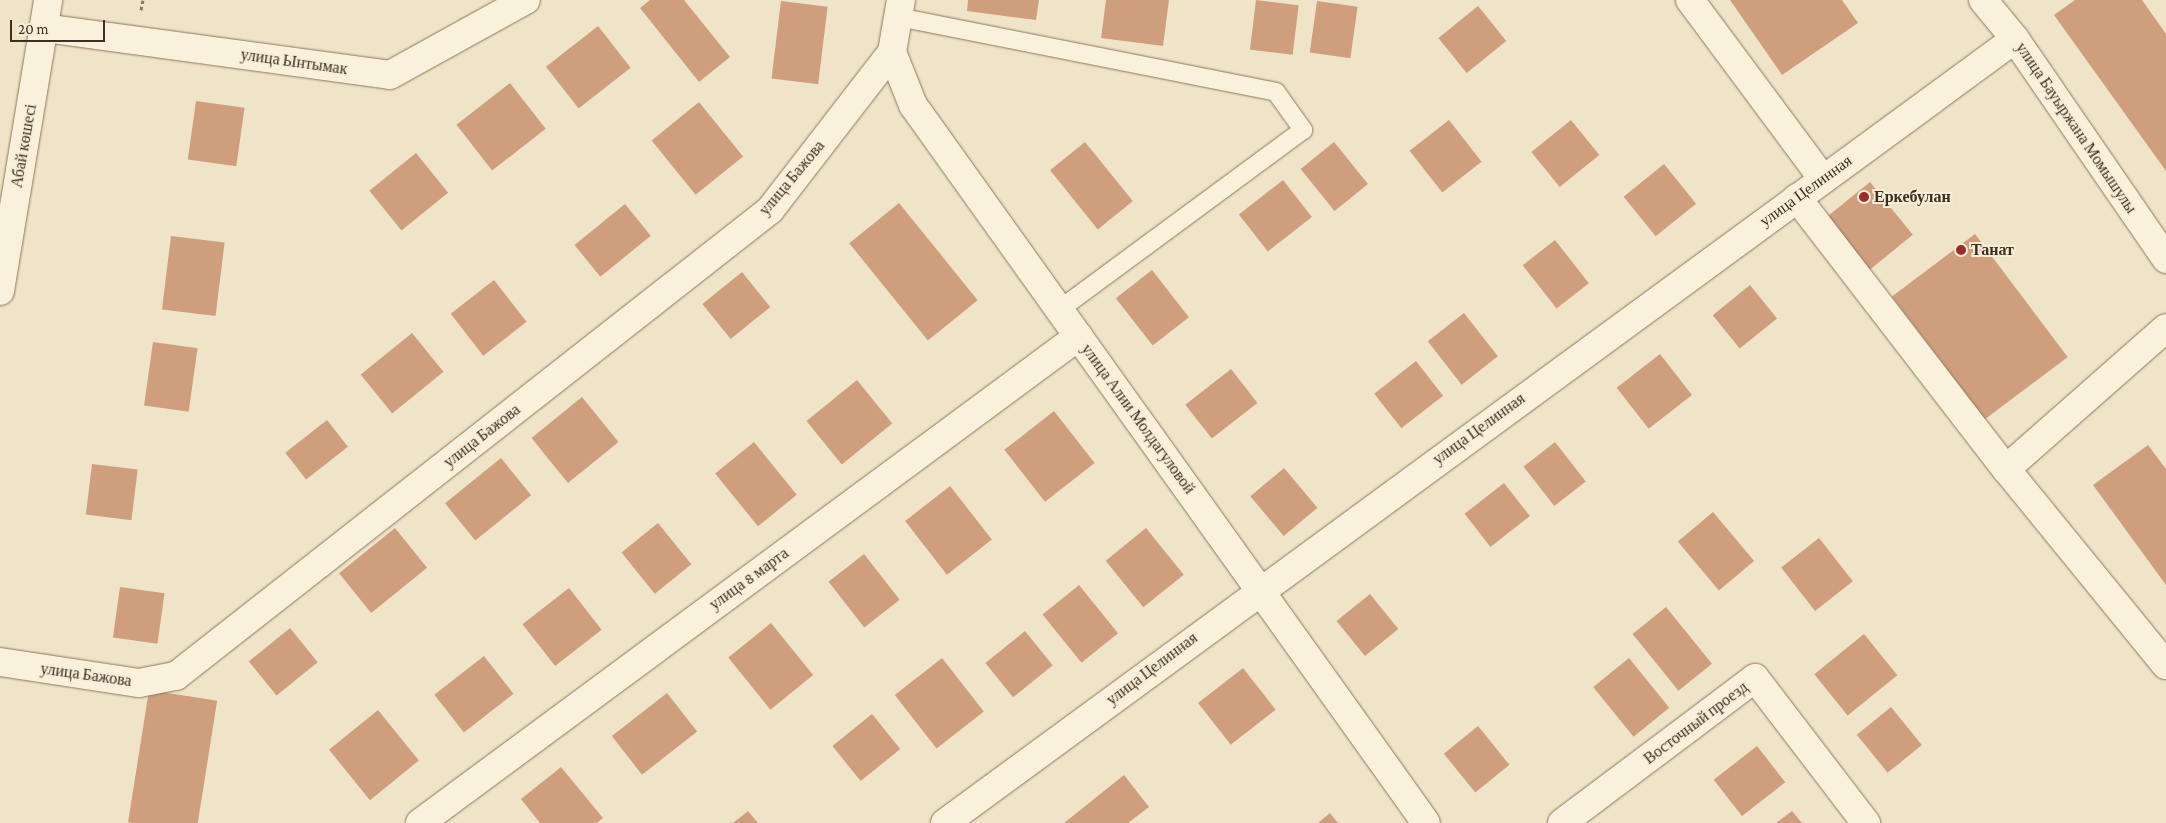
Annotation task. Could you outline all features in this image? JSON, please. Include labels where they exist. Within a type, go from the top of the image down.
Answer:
[{"type":"street","name":"Абай көшесі","points":[[0,291],[6,209],[44,28],[48,0]]},
{"type":"street","name":"улица Ынтымак","points":[[44,28],[390,75],[526,0]]},
{"type":"street","points":[[1690,0],[1823,179]]},
{"type":"street","name":"улица Бауыржана Момышулы","points":[[1983,0],[2015,40],[2166,259]]},
{"type":"street","points":[[892,52],[900,8]]},
{"type":"street","name":"улица Целинная","points":[[954,821],[1260,588],[2015,40]]},
{"type":"street","name":"улица Алии Молдагуловой","points":[[892,52],[913,105],[1260,588],[1426,823]]},
{"type":"street","name":"улица Бажова","points":[[0,662],[138,683],[176,676],[770,210],[892,52]]},
{"type":"street","points":[[1797,198],[2006,469],[2166,665]]},
{"type":"street","points":[[2006,469],[2166,328]]},
{"type":"street","name":"улица 8 марта","points":[[420,823],[1079,336]]},
{"type":"street","name":"Восточный проезд","points":[[1562,823],[1755,678],[1866,823]]},
{"type":"lane","points":[[900,8],[1276,92],[1303,130],[1060,310]]},
{"type":"building","points":[[650,0],[684,0],[730,57],[699,82],[640,8]]},
{"type":"building","points":[[968,0],[1039,0],[1036,20],[967,11]]},
{"type":"building","points":[[1106,0],[1169,0],[1163,46],[1101,38]]},
{"type":"building","points":[[1256,0],[1299,5],[1293,55],[1250,50]]},
{"type":"building","points":[[1730,0],[1842,0],[1858,23],[1782,75]]},
{"type":"building","points":[[2075,0],[2142,0],[2166,34],[2166,171],[2054,15]]},
{"type":"building","points":[[781,1],[828,7],[818,84],[771,78]]},
{"type":"building","points":[[1317,1],[1358,7],[1350,58],[1310,52]]},
{"type":"building","points":[[1478,6],[1506,41],[1467,73],[1438,38]]},
{"type":"building","points":[[598,26],[631,68],[579,108],[546,67]]},
{"type":"building","points":[[510,83],[546,129],[492,171],[456,125]]},
{"type":"building","points":[[196,101],[245,108],[236,166],[188,159]]},
{"type":"building","points":[[699,102],[743,156],[696,195],[652,140]]},
{"type":"building","points":[[1449,120],[1482,162],[1442,193],[1410,151]]},
{"type":"building","points":[[1571,120],[1599,155],[1560,187],[1531,152]]},
{"type":"building","points":[[1085,142],[1133,201],[1098,229],[1050,170]]},
{"type":"building","points":[[1334,142],[1368,184],[1335,211],[1301,169]]},
{"type":"building","points":[[416,153],[448,193],[401,230],[369,191]]},
{"type":"building","points":[[1664,164],[1696,204],[1656,236],[1624,197]]},
{"type":"building","points":[[1283,180],[1312,217],[1268,252],[1239,214]]},
{"type":"building","points":[[1870,182],[1913,235],[1868,271],[1826,218]]},
{"type":"building","points":[[899,203],[978,300],[928,340],[849,243]]},
{"type":"building","points":[[625,204],[651,236],[600,277],[574,245]]},
{"type":"building","points":[[1975,234],[2068,357],[1985,420],[1892,297]]},
{"type":"building","points":[[171,236],[225,243],[216,316],[162,309]]},
{"type":"building","points":[[1555,240],[1589,283],[1557,309],[1523,265]]},
{"type":"building","points":[[1152,270],[1189,317],[1153,346],[1116,298]]},
{"type":"building","points":[[742,272],[770,307],[731,339],[702,304]]},
{"type":"building","points":[[494,280],[527,322],[483,356],[451,314]]},
{"type":"building","points":[[1750,285],[1777,318],[1740,349],[1713,315]]},
{"type":"building","points":[[1464,313],[1498,356],[1462,385],[1428,341]]},
{"type":"building","points":[[412,333],[443,372],[392,413],[361,375]]},
{"type":"building","points":[[153,342],[198,348],[189,412],[144,405]]},
{"type":"building","points":[[1660,354],[1692,395],[1649,429],[1617,388]]},
{"type":"building","points":[[1416,361],[1443,396],[1401,428],[1374,394]]},
{"type":"building","points":[[1231,369],[1257,403],[1212,439],[1185,405]]},
{"type":"building","points":[[857,380],[892,424],[842,464],[806,421]]},
{"type":"building","points":[[582,397],[619,442],[568,483],[531,438]]},
{"type":"building","points":[[1054,411],[1095,463],[1045,502],[1004,450]]},
{"type":"building","points":[[327,420],[348,447],[306,479],[285,453]]},
{"type":"building","points":[[754,442],[797,495],[758,526],[715,473]]},
{"type":"building","points":[[1555,442],[1586,481],[1554,506],[1523,467]]},
{"type":"building","points":[[2148,445],[2166,469],[2166,585],[2093,485]]},
{"type":"building","points":[[501,458],[531,495],[475,541],[445,503]]},
{"type":"building","points":[[92,464],[138,470],[131,520],[86,515]]},
{"type":"building","points":[[1284,468],[1317,508],[1284,536],[1250,496]]},
{"type":"building","points":[[1504,483],[1530,516],[1490,547],[1465,514]]},
{"type":"building","points":[[950,486],[992,540],[947,575],[905,521]]},
{"type":"building","points":[[1713,512],[1754,561],[1719,591],[1678,542]]},
{"type":"building","points":[[658,523],[691,564],[655,594],[621,553]]},
{"type":"building","points":[[395,528],[427,568],[371,613],[339,573]]},
{"type":"building","points":[[1146,528],[1184,575],[1143,607],[1106,561]]},
{"type":"building","points":[[1819,538],[1853,581],[1815,611],[1781,568]]},
{"type":"building","points":[[864,554],[900,600],[864,627],[829,582]]},
{"type":"building","points":[[1079,585],[1118,633],[1081,663],[1042,615]]},
{"type":"building","points":[[120,587],[165,593],[157,644],[113,638]]},
{"type":"building","points":[[569,588],[602,630],[555,666],[523,624]]},
{"type":"building","points":[[1370,594],[1398,629],[1365,656],[1337,621]]},
{"type":"building","points":[[1666,607],[1712,664],[1679,691],[1633,634]]},
{"type":"building","points":[[771,623],[813,675],[770,710],[728,658]]},
{"type":"building","points":[[290,628],[318,662],[277,696],[249,661]]},
{"type":"building","points":[[1025,631],[1053,665],[1013,697],[985,663]]},
{"type":"building","points":[[1864,634],[1897,675],[1848,715],[1814,674]]},
{"type":"building","points":[[484,656],[514,694],[464,733],[434,695]]},
{"type":"building","points":[[942,658],[984,712],[937,749],[895,695]]},
{"type":"building","points":[[1629,658],[1669,708],[1634,737],[1593,687]]},
{"type":"building","points":[[1243,668],[1276,710],[1231,745],[1198,703]]},
{"type":"building","points":[[149,690],[217,701],[198,823],[128,822]]},
{"type":"building","points":[[667,693],[697,732],[642,775],[612,736]]},
{"type":"building","points":[[1891,707],[1922,745],[1888,773],[1857,735]]},
{"type":"building","points":[[378,710],[419,761],[370,800],[329,750]]},
{"type":"building","points":[[872,714],[900,749],[861,781],[832,746]]},
{"type":"building","points":[[1478,726],[1509,765],[1475,793],[1444,754]]},
{"type":"building","points":[[1757,746],[1785,782],[1742,816],[1714,780]]},
{"type":"building","points":[[561,767],[603,818],[597,823],[540,823],[521,799]]},
{"type":"building","points":[[1124,775],[1149,807],[1128,823],[1064,823]]},
{"type":"building","points":[[748,811],[758,823],[733,823]]},
{"type":"building","points":[[1792,811],[1802,823],[1776,823]]},
{"type":"building","points":[[1330,813],[1338,823],[1318,823]]},
{"type":"place","name":"Еркебулан","points":[[1864,197]]},
{"type":"place","name":"Танат","points":[[1961,250]]}]
